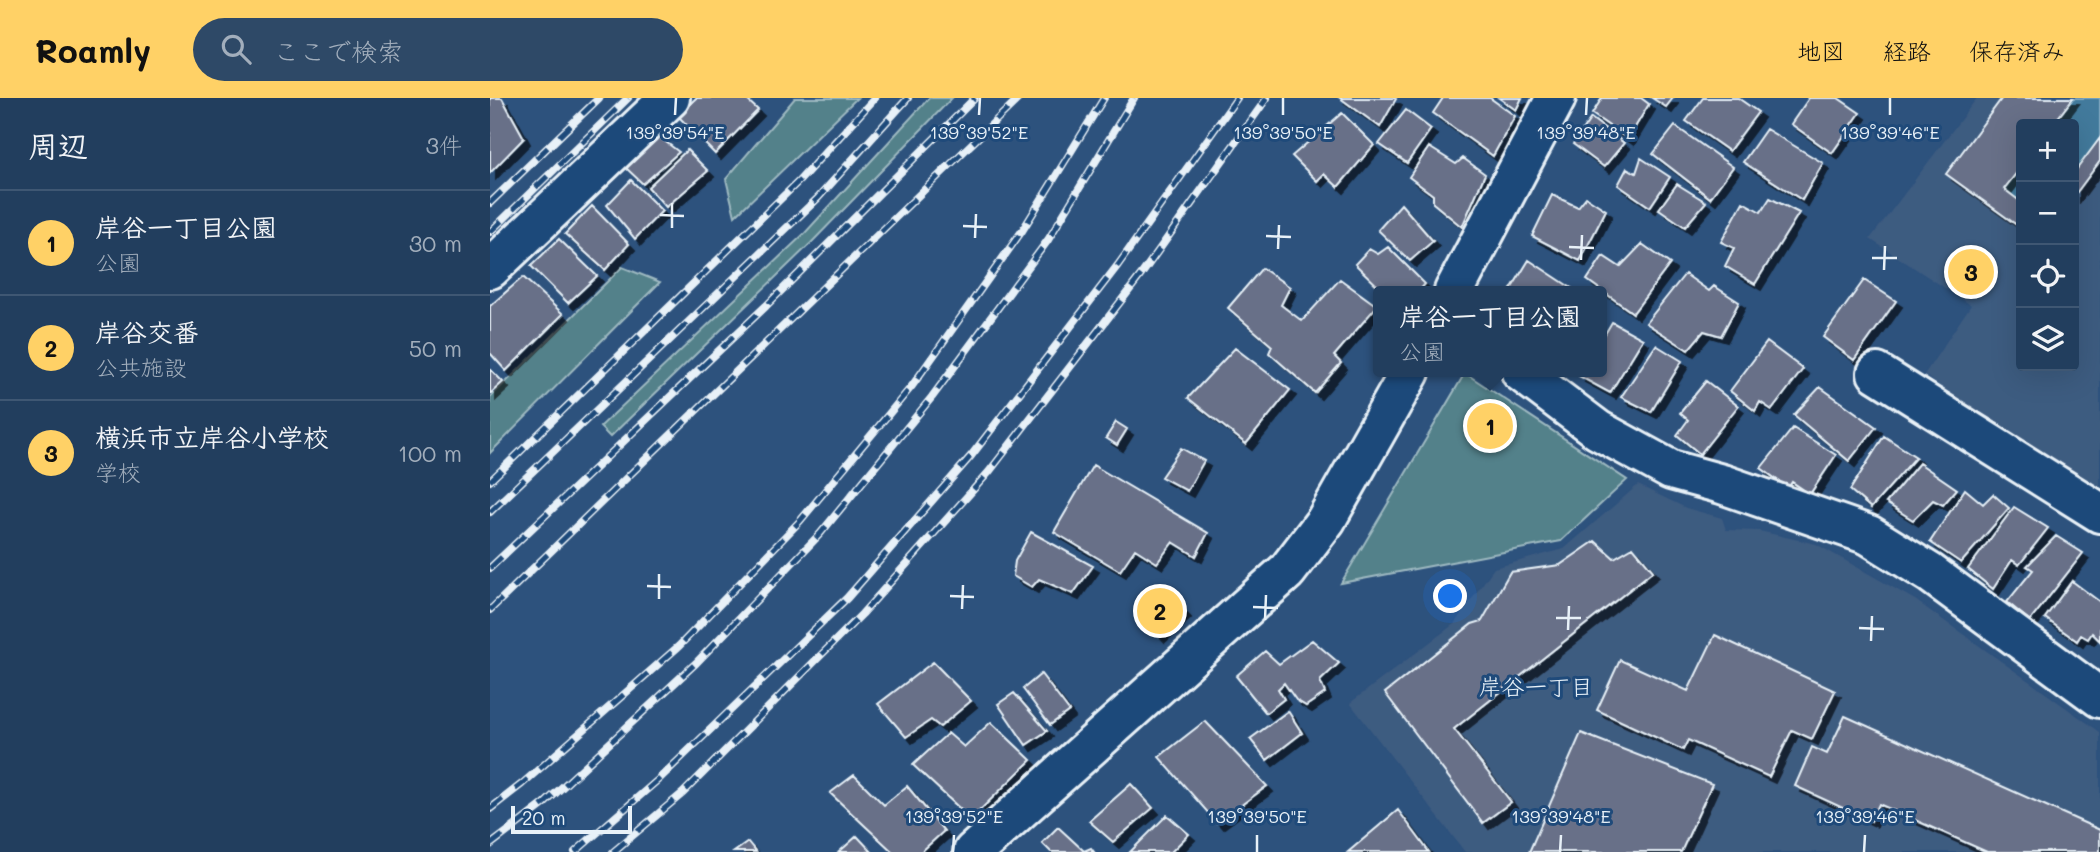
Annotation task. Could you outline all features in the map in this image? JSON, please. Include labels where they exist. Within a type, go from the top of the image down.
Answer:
[{"type":"street","points":[[490,270],[670,98]]},
{"type":"street","points":[[1457,286],[1556,98]]},
{"type":"street","points":[[1877,373],[2100,513]]},
{"type":"street","points":[[973,852],[1287,570],[1326,520],[1407,377]]},
{"type":"street","points":[[1528,377],[1598,430],[1671,470],[1733,487],[1869,535],[1930,573],[2100,698]]},
{"type":"shaded area","points":[[1977,98],[2100,98],[2100,494],[1924,375],[1971,305],[1870,239]]},
{"type":"shaded area","points":[[2073,98],[2100,98],[2100,138],[2079,166],[2079,119],[2057,119]]},
{"type":"shaded area","points":[[2016,173],[2016,198],[2004,189]]},
{"type":"shaded area","points":[[1638,485],[1686,508],[1722,518],[1726,530],[1759,531],[1816,544],[1915,600],[2100,732],[2100,852],[1465,852],[1350,703],[1454,624],[1494,568],[1564,549]]},
{"type":"green space","points":[[795,98],[857,98],[735,216],[726,179]]},
{"type":"green space","points":[[929,98],[952,98],[811,243],[610,437],[600,427],[805,233]]},
{"type":"green space","points":[[622,267],[660,282],[490,453],[490,398]]},
{"type":"green space","points":[[1463,377],[1471,377],[1627,480],[1561,541],[1341,583]]},
{"type":"building","points":[[490,98],[502,98],[524,138],[490,173]]},
{"type":"building","points":[[696,98],[745,98],[758,110],[715,154],[678,116]]},
{"type":"building","points":[[1340,98],[1394,98],[1396,99],[1380,127]]},
{"type":"building","points":[[1443,98],[1490,98],[1515,116],[1493,156],[1433,113]]},
{"type":"building","points":[[1499,98],[1522,98],[1516,110]]},
{"type":"building","points":[[1602,98],[1641,98],[1649,104],[1628,139],[1592,114]]},
{"type":"building","points":[[1652,98],[1673,98],[1666,107]]},
{"type":"building","points":[[1703,98],[1738,98],[1758,112],[1729,151],[1686,121]]},
{"type":"building","points":[[1809,98],[1838,98],[1860,113],[1832,153],[1791,124]]},
{"type":"building","points":[[2002,98],[2073,98],[2057,119],[2016,119],[2016,173],[2004,189],[2016,198],[2016,224],[1946,174]]},
{"type":"building","points":[[1406,110],[1431,129],[1407,163],[1379,144]]},
{"type":"building","points":[[1342,113],[1374,145],[1338,187],[1324,174],[1317,181],[1292,156]]},
{"type":"building","points":[[1591,118],[1624,143],[1604,167],[1573,144]]},
{"type":"building","points":[[1675,126],[1733,167],[1710,198],[1653,154]]},
{"type":"building","points":[[1766,129],[1823,163],[1802,200],[1743,162]]},
{"type":"building","points":[[658,136],[679,152],[643,184],[626,168]]},
{"type":"building","points":[[2100,138],[2100,161],[2079,189],[2079,166]]},
{"type":"building","points":[[1429,147],[1456,164],[1463,158],[1485,174],[1462,227],[1433,203],[1433,195],[1409,177]]},
{"type":"building","points":[[687,150],[708,171],[666,207],[648,187]]},
{"type":"building","points":[[1641,158],[1670,177],[1650,207],[1618,185],[1627,168],[1636,173]]},
{"type":"building","points":[[631,180],[662,211],[635,239],[607,205]]},
{"type":"building","points":[[1677,184],[1706,202],[1685,227],[1659,209]]},
{"type":"building","points":[[1552,195],[1578,207],[1586,197],[1606,210],[1580,261],[1532,236]]},
{"type":"building","points":[[1770,198],[1799,213],[1755,284],[1725,266],[1734,248],[1721,242],[1743,202],[1761,212]]},
{"type":"building","points":[[1401,204],[1433,241],[1410,261],[1378,230]]},
{"type":"building","points":[[592,206],[629,244],[605,270],[565,234]]},
{"type":"building","points":[[559,239],[597,276],[568,303],[531,266]]},
{"type":"building","points":[[1642,244],[1670,264],[1633,313],[1607,294],[1607,286],[1595,286],[1587,280],[1603,256],[1620,267]]},
{"type":"building","points":[[1388,247],[1425,284],[1378,286],[1355,264],[1369,249],[1378,254]]},
{"type":"building","points":[[1529,260],[1568,286],[1513,286]]},
{"type":"building","points":[[1262,268],[1290,287],[1281,305],[1302,321],[1340,279],[1373,303],[1373,311],[1334,356],[1341,363],[1315,393],[1269,353],[1272,346],[1228,308]]},
{"type":"building","points":[[1685,274],[1709,291],[1714,286],[1739,302],[1721,336],[1704,331],[1688,350],[1646,323]]},
{"type":"building","points":[[523,277],[563,314],[506,371],[490,353],[490,306]]},
{"type":"building","points":[[1864,280],[1896,301],[1854,360],[1823,337]]},
{"type":"building","points":[[1612,322],[1643,339],[1610,393],[1581,377],[1607,377],[1607,330]]},
{"type":"building","points":[[1767,342],[1803,369],[1772,410],[1760,402],[1755,411],[1730,391]]},
{"type":"building","points":[[1656,345],[1682,361],[1651,412],[1621,397]]},
{"type":"building","points":[[1235,348],[1290,390],[1246,444],[1188,398]]},
{"type":"building","points":[[490,369],[503,382],[490,394]]},
{"type":"building","points":[[1706,381],[1738,406],[1700,454],[1677,435],[1688,420],[1680,413]]},
{"type":"building","points":[[1820,387],[1876,427],[1849,461],[1794,415]]},
{"type":"building","points":[[1116,422],[1127,429],[1117,445],[1106,438]]},
{"type":"building","points":[[1793,428],[1836,455],[1810,494],[1792,482],[1788,488],[1761,468]]},
{"type":"building","points":[[1884,436],[1916,457],[1871,508],[1850,490]]},
{"type":"building","points":[[1181,448],[1204,461],[1187,491],[1161,477]]},
{"type":"building","points":[[1919,463],[1957,489],[1943,505],[1933,500],[1913,520],[1886,503]]},
{"type":"building","points":[[1093,465],[1208,533],[1196,556],[1173,542],[1157,563],[1135,549],[1120,571],[1054,532]]},
{"type":"building","points":[[1965,489],[1983,504],[1993,494],[2009,508],[1961,563],[1930,542]]},
{"type":"building","points":[[2014,507],[2048,528],[2019,565],[2012,560],[1993,589],[1968,569]]},
{"type":"building","points":[[1031,532],[1093,566],[1073,594],[1039,579],[1032,587],[1013,576],[1015,561]]},
{"type":"building","points":[[2056,536],[2083,553],[2030,621],[2007,602],[2033,570],[2027,566]]},
{"type":"building","points":[[1595,541],[1614,558],[1633,547],[1653,571],[1454,729],[1511,802],[1483,823],[1385,693],[1472,624],[1482,621],[1510,572],[1560,565]]},
{"type":"building","points":[[2072,581],[2100,602],[2100,641],[2092,633],[2088,639],[2081,635],[2077,641],[2045,618]]},
{"type":"building","points":[[1161,587],[1185,612],[1159,636],[1135,610]]},
{"type":"building","points":[[1715,635],[1835,691],[1812,739],[1792,730],[1769,777],[1688,740],[1683,750],[1597,710],[1620,660],[1688,691]]},
{"type":"building","points":[[1312,640],[1339,663],[1320,681],[1325,693],[1306,706],[1296,700],[1284,683],[1278,689],[1284,699],[1266,713],[1236,676],[1265,651],[1279,664]]},
{"type":"building","points":[[933,662],[971,701],[940,727],[931,720],[906,737],[878,704]]},
{"type":"building","points":[[1041,674],[1069,711],[1050,725],[1023,689]]},
{"type":"building","points":[[1014,693],[1047,731],[1026,745],[998,704]]},
{"type":"building","points":[[1288,711],[1302,733],[1267,760],[1250,739]]},
{"type":"building","points":[[1845,716],[2100,830],[2100,852],[1987,852],[1879,804],[1871,821],[1795,786],[1812,747],[1827,754]]},
{"type":"building","points":[[1205,721],[1267,786],[1217,823],[1159,757]]},
{"type":"building","points":[[991,722],[1031,760],[971,819],[913,765],[948,733],[964,747]]},
{"type":"building","points":[[1581,733],[1712,784],[1681,852],[1529,852]]},
{"type":"building","points":[[854,775],[884,805],[907,786],[944,831],[921,852],[893,852],[830,793]]},
{"type":"building","points":[[1131,784],[1153,808],[1113,842],[1089,821]]},
{"type":"building","points":[[1398,810],[1429,852],[1348,852]]},
{"type":"building","points":[[1167,815],[1189,834],[1171,852],[1130,852]]},
{"type":"building","points":[[1058,827],[1084,851],[1091,848],[1094,852],[1051,852],[1042,843]]},
{"type":"building","points":[[857,836],[872,852],[839,852]]},
{"type":"building","points":[[748,842],[756,852],[734,852]]},
{"type":"railway","points":[[490,203],[599,98]]},
{"type":"railway","points":[[490,232],[628,98]]},
{"type":"railway","points":[[490,481],[799,181],[875,98]]},
{"type":"railway","points":[[490,512],[818,198],[908,98]]},
{"type":"railway","points":[[490,568],[766,306],[975,98]]},
{"type":"railway","points":[[490,610],[1019,98]]},
{"type":"railway","points":[[490,809],[679,646],[800,521],[912,386],[1022,231],[1104,98]]},
{"type":"railway","points":[[490,845],[544,804],[696,663],[820,534],[932,397],[1048,240],[1134,98]]},
{"type":"railway","points":[[575,852],[659,779],[847,598],[971,456],[1118,265],[1237,98]]},
{"type":"railway","points":[[613,852],[683,793],[862,614],[989,472],[1141,275],[1267,98]]},
{"type":"place","name":"横浜市立岸谷小学校","points":[[1971,272]]},
{"type":"place","name":"岸谷一丁目公園","points":[[1490,426]]},
{"type":"place","name":"岸谷交番","points":[[1160,611]]},
{"type":"district","name":"岸谷一丁目","points":[[1536,687]]}]
